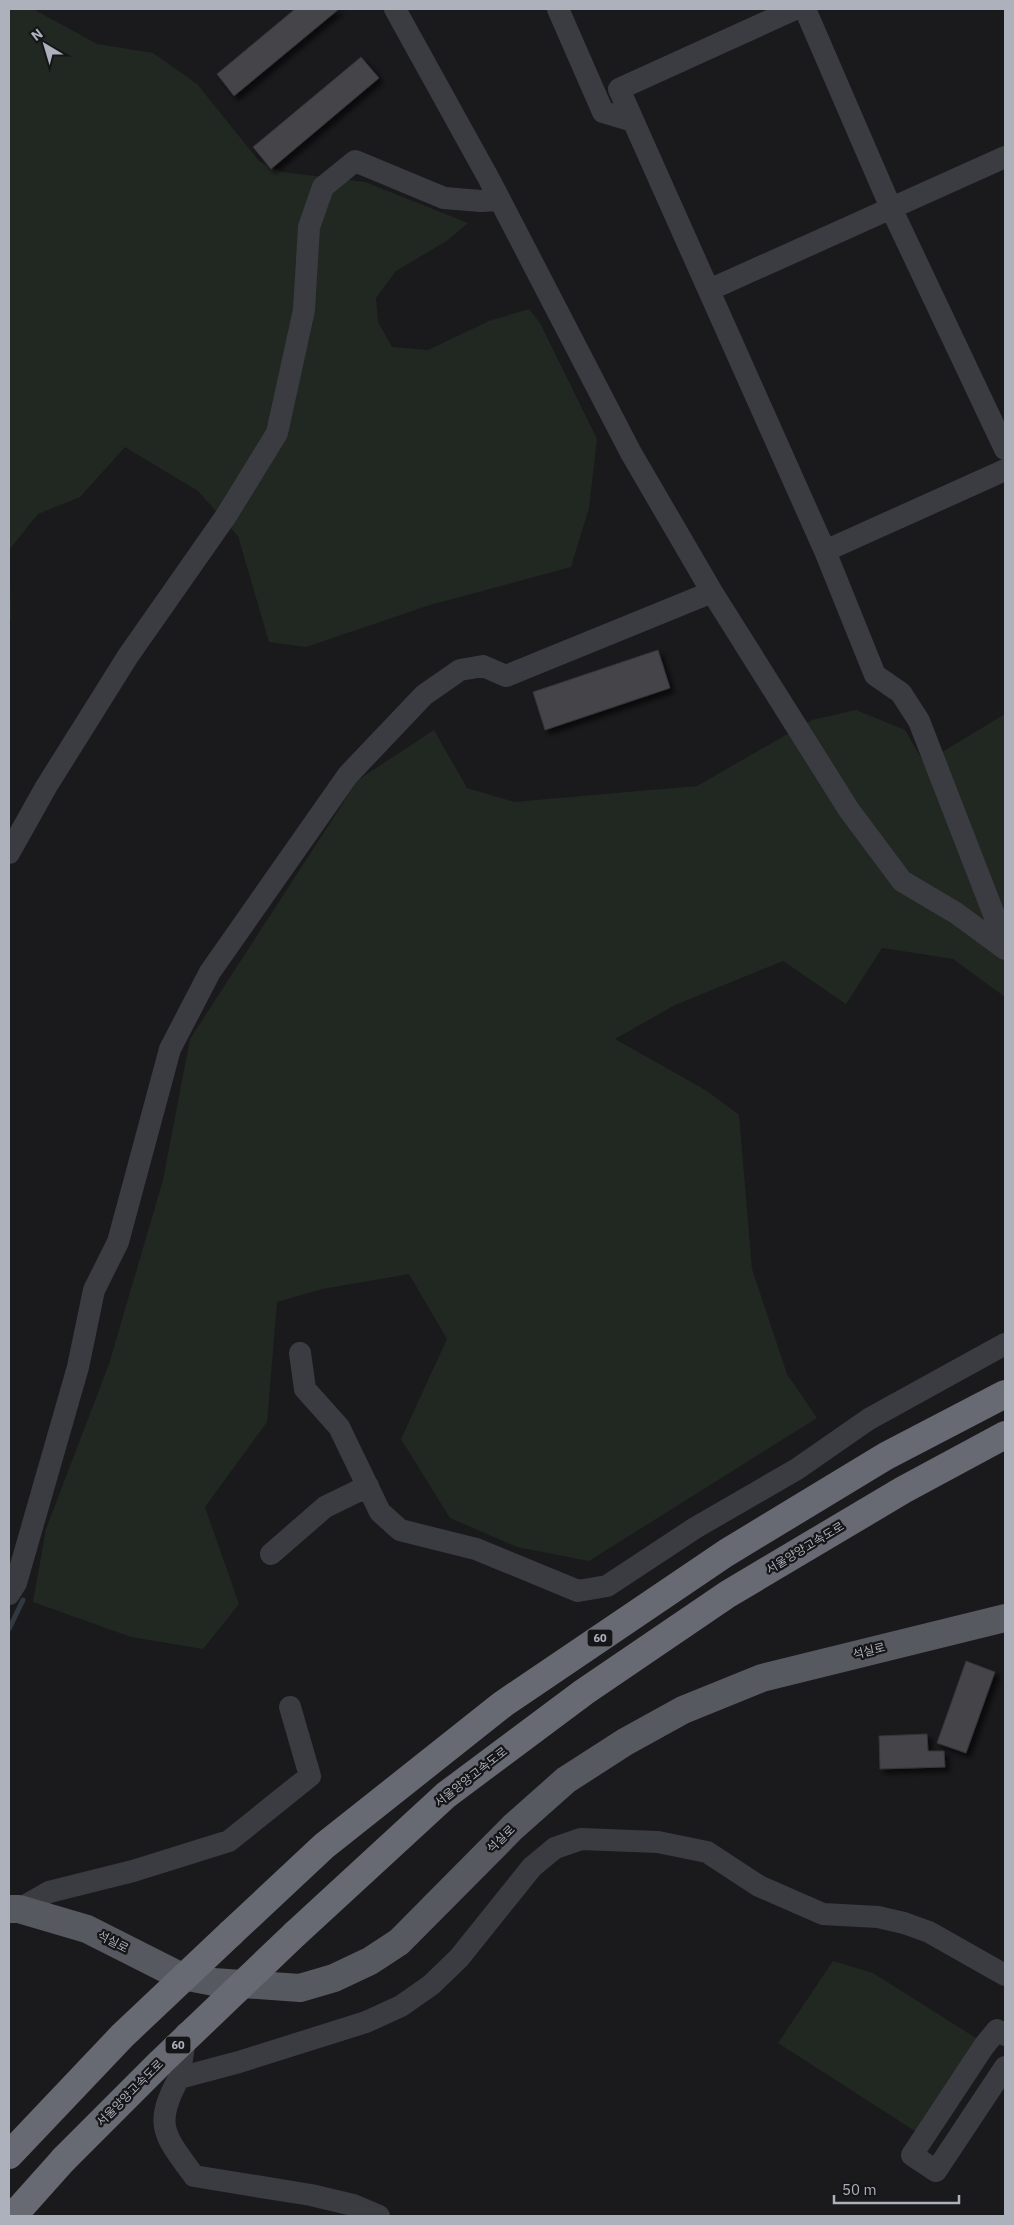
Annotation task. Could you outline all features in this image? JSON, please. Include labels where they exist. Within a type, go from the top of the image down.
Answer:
[{"type":"highway","name":"60","points":[[9,2155],[122,2036],[324,1846],[503,1704],[726,1553],[886,1456],[1005,1394]]},
{"type":"highway","name":"서울양양고속도로","points":[[13,2216],[64,2159],[161,2062],[295,1934],[446,1795],[584,1692],[728,1594],[902,1490],[1005,1435]]},
{"type":"main road","name":"석실로","points":[[14,1909],[87,1929],[178,1975],[214,1982],[300,1988],[334,1978],[370,1961],[399,1942],[513,1827],[566,1780],[625,1742],[683,1710],[762,1678],[1005,1618]]},
{"type":"street","points":[[395,9],[499,200],[631,452],[712,592],[848,810],[902,881],[956,913],[1005,949]]},
{"type":"street","points":[[558,9],[603,112],[633,121]]},
{"type":"street","points":[[795,9],[619,89],[825,550],[874,675],[902,693],[919,721],[1005,942]]},
{"type":"street","points":[[804,9],[891,208],[1005,450]]},
{"type":"street","points":[[709,290],[1005,157]]},
{"type":"street","points":[[9,853],[46,787],[128,656],[226,516],[277,433],[304,310],[309,227],[324,187],[355,161],[444,198],[482,201],[499,200]]},
{"type":"street","points":[[825,550],[1005,470]]},
{"type":"street","points":[[9,1594],[16,1583],[78,1367],[94,1290],[118,1242],[170,1049],[210,972],[330,800],[348,775],[424,695],[460,670],[483,666],[506,676],[712,592]]},
{"type":"street","points":[[300,1353],[305,1390],[339,1427],[380,1512],[400,1530],[476,1549],[578,1591],[607,1586],[695,1528],[797,1469],[869,1419],[1005,1344]]},
{"type":"street","points":[[270,1554],[325,1507],[368,1486]]},
{"type":"street","points":[[14,1909],[49,1892],[133,1870],[229,1841],[310,1776],[290,1707]]},
{"type":"street","points":[[179,2078],[239,2062],[366,2022],[401,2006],[431,1985],[459,1958],[532,1867],[555,1848],[582,1839],[658,1842],[707,1852],[759,1886],[823,1914],[878,1917],[904,1923],[929,1932],[1005,1976]]},
{"type":"street","points":[[214,1982],[214,1997],[185,2034],[179,2078],[167,2100],[163,2123],[168,2139],[194,2176],[311,2195],[353,2206],[379,2216]]},
{"type":"street","points":[[1005,2035],[997,2030],[984,2046],[912,2155],[936,2171],[1005,2067]]},
{"type":"shaded area","points":[[9,9],[33,9],[97,44],[153,53],[197,84],[259,161],[282,172],[365,182],[468,223],[448,240],[396,271],[376,298],[378,322],[392,347],[428,350],[489,321],[529,309],[540,323],[597,439],[589,508],[571,567],[430,605],[306,647],[269,642],[238,536],[198,491],[125,447],[80,497],[38,514],[9,550]]},
{"type":"shaded area","points":[[9,550],[11,616],[9,627]]},
{"type":"shaded area","points":[[856,710],[905,730],[924,763],[1005,714],[1005,997],[953,959],[882,948],[846,1004],[783,961],[675,1005],[615,1039],[707,1091],[739,1115],[752,1269],[787,1374],[817,1418],[589,1561],[517,1547],[450,1518],[401,1439],[447,1339],[409,1274],[322,1289],[277,1302],[267,1422],[205,1507],[239,1604],[203,1649],[131,1637],[33,1602],[46,1529],[109,1364],[163,1180],[190,1039],[358,780],[434,730],[467,788],[514,802],[697,786],[812,720]]},
{"type":"shaded area","points":[[833,1961],[873,1973],[979,2040],[918,2133],[778,2043]]},
{"type":"building","points":[[295,9],[339,9],[234,96],[217,74]]},
{"type":"building","points":[[361,57],[379,78],[271,169],[253,147]]},
{"type":"building","points":[[658,650],[670,688],[545,730],[533,692]]},
{"type":"building","points":[[966,1661],[995,1672],[966,1753],[937,1743]]},
{"type":"building","points":[[927,1734],[928,1751],[944,1751],[945,1767],[880,1769],[879,1736]]},
{"type":"waterway","points":[[9,1629],[23,1600]]}]
